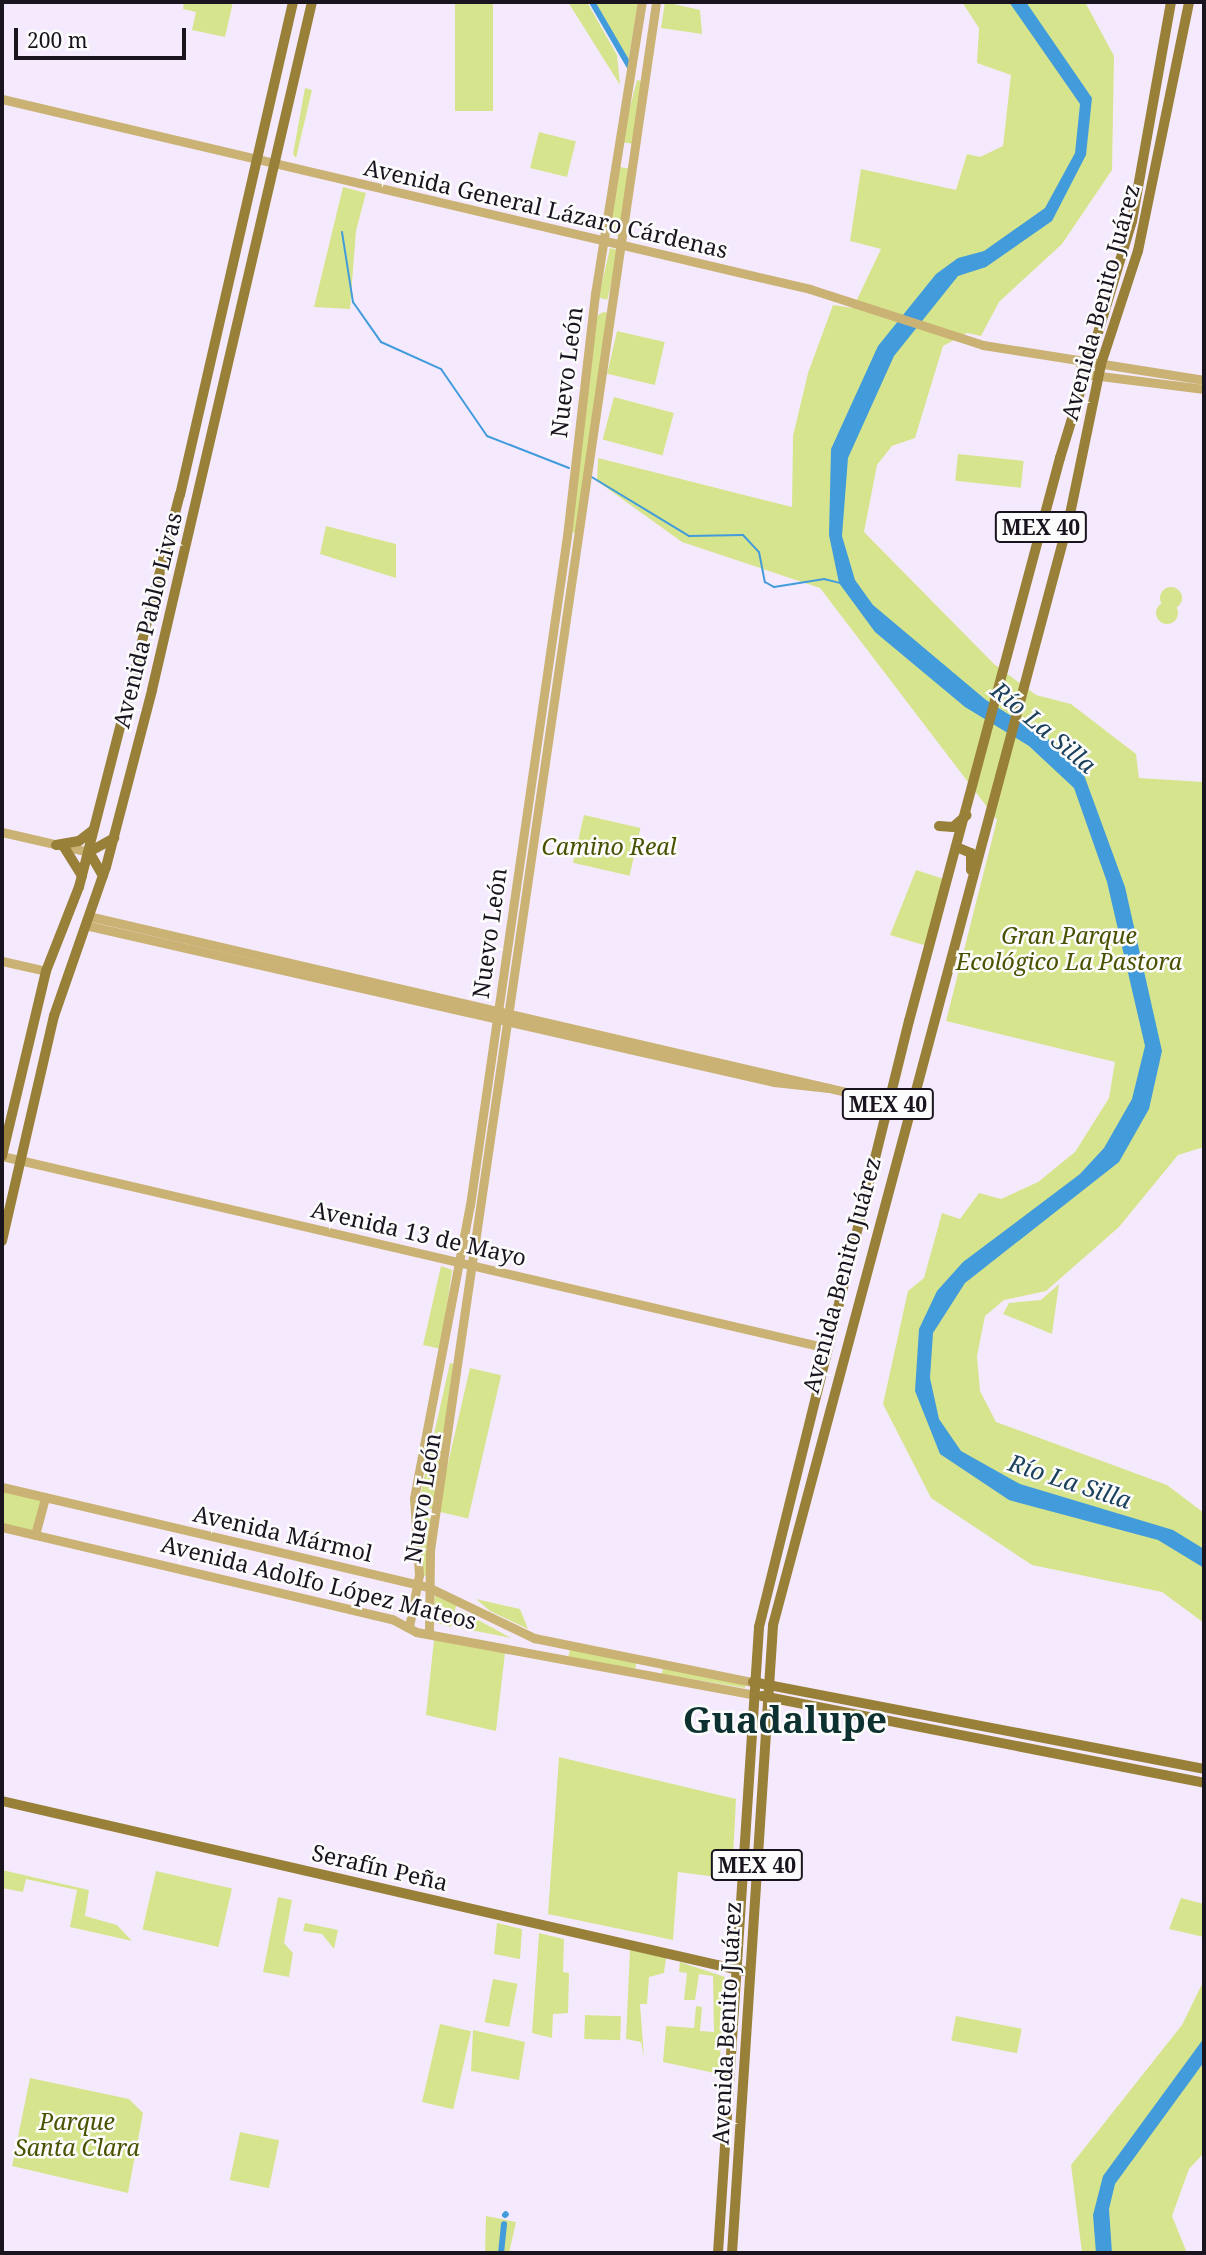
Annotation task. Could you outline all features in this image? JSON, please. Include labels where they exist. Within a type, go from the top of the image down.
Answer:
[{"type":"main road","name":"Avenida Pablo Livas","points":[[2,1156],[46,971],[89,852],[192,449],[293,2]]},
{"type":"main road","name":"Avenida Pablo Livas","points":[[2,1241],[54,1016],[115,836],[312,2]]},
{"type":"main road","name":"Avenida Benito Juárez","points":[[718,2253],[754,1662],[889,1102],[969,813],[1000,682],[1084,374],[1083,362],[1129,233],[1171,2]]},
{"type":"main road","name":"Avenida Benito Juárez","points":[[732,2253],[769,1665],[796,1530],[856,1296],[965,914],[1102,369],[1152,189],[1189,2]]},
{"type":"main road","points":[[1145,156],[1152,189]]},
{"type":"main road","points":[[939,826],[953,827],[969,813]]},
{"type":"main road","points":[[82,876],[60,846],[79,841],[95,828]]},
{"type":"main road","points":[[103,876],[89,852],[115,836]]},
{"type":"main road","points":[[959,848],[972,859],[965,914]]},
{"type":"main road","points":[[842,1293],[856,1296]]},
{"type":"main road","points":[[754,1662],[769,1665]]},
{"type":"main road","points":[[753,1688],[768,1685],[1204,1769]]},
{"type":"main road","points":[[753,1688],[768,1697],[1204,1783]]},
{"type":"main road","points":[[887,1721],[890,1708]]},
{"type":"main road","name":"Serafín Peña","points":[[2,1801],[750,1973]]},
{"type":"main road","points":[[726,2134],[731,2150],[740,2154]]},
{"type":"street","name":"Nuevo León","points":[[429,1634],[414,1498],[461,1262],[614,160],[642,2]]},
{"type":"street","name":"Nuevo León","points":[[409,1628],[423,1586],[474,1265],[611,308],[635,164],[656,2]]},
{"type":"street","name":"Avenida General Lázaro Cárdenas","points":[[2,99],[861,305],[939,332],[1204,389]]},
{"type":"street","points":[[617,147],[636,149]]},
{"type":"street","points":[[614,160],[635,164]]},
{"type":"street","points":[[594,306],[611,308]]},
{"type":"street","name":"Avenida General Lázaro Cárdenas","points":[[1084,374],[1102,369],[1204,380]]},
{"type":"street","points":[[2,832],[89,852]]},
{"type":"street","points":[[87,921],[510,1017],[774,1082],[829,1088],[889,1102]]},
{"type":"street","points":[[2,961],[46,971]]},
{"type":"street","name":"Avenida 13 de Mayo","points":[[2,1156],[828,1348]]},
{"type":"street","name":"Avenida Mármol","points":[[2,1487],[423,1586],[526,1636],[753,1688]]},
{"type":"street","points":[[35,1535],[45,1497]]},
{"type":"street","name":"Avenida Adolfo López Mateos","points":[[2,1527],[429,1634],[753,1688]]},
{"type":"street","points":[[563,1643],[570,1659]]},
{"type":"green space","points":[[184,2],[233,2],[225,37],[192,30],[196,12],[183,9]]},
{"type":"green space","points":[[455,2],[493,2],[493,111],[455,111]]},
{"type":"green space","points":[[568,2],[587,2],[617,55],[620,85]]},
{"type":"green space","points":[[593,2],[638,2],[628,62],[613,35]]},
{"type":"green space","points":[[665,2],[700,10],[702,34],[661,28]]},
{"type":"green space","name":"Gran Parque Ecológico La Pastora","points":[[962,2],[1085,2],[1114,56],[1112,170],[1062,244],[999,302],[981,336],[967,333],[943,346],[915,438],[892,446],[877,465],[864,532],[994,664],[1036,695],[1071,704],[1136,754],[1139,778],[1204,782],[1204,1147],[1178,1155],[1119,1227],[1046,1291],[1004,1300],[985,1316],[977,1356],[980,1391],[996,1422],[1167,1485],[1204,1513],[1204,1623],[1162,1592],[1032,1565],[931,1498],[883,1404],[908,1291],[924,1278],[942,1213],[960,1219],[979,1193],[1001,1199],[1038,1182],[1075,1152],[1109,1098],[1115,1062],[946,1021],[997,820],[820,588],[682,542],[597,481],[598,458],[792,507],[793,436],[808,373],[833,305],[853,308],[881,249],[850,241],[861,169],[956,190],[967,154],[980,157],[1003,146],[1011,75],[977,63],[979,28]]},
{"type":"green space","points":[[637,80],[641,81],[633,144],[621,142]]},
{"type":"green space","points":[[305,88],[312,90],[296,158],[293,154]]},
{"type":"green space","points":[[539,132],[576,141],[567,177],[530,168]]},
{"type":"green space","points":[[620,167],[631,169],[619,236],[608,234]]},
{"type":"green space","points":[[343,187],[366,193],[356,231],[350,309],[314,307]]},
{"type":"green space","points":[[610,248],[619,250],[607,300],[599,298]]},
{"type":"green space","points":[[603,312],[609,313],[576,533],[570,532],[597,316]]},
{"type":"green space","points":[[617,331],[665,342],[655,385],[607,374]]},
{"type":"green space","points":[[614,397],[674,413],[662,456],[603,440]]},
{"type":"green space","points":[[958,454],[1024,461],[1021,488],[955,481]]},
{"type":"green space","points":[[326,526],[396,544],[396,578],[320,554]]},
{"type":"green space","points":[[1171,587],[1179,590],[1182,598],[1179,606],[1171,609],[1163,606],[1160,598],[1163,590]]},
{"type":"green space","points":[[1167,602],[1175,605],[1178,613],[1175,621],[1167,624],[1159,621],[1156,613],[1159,605]]},
{"type":"green space","name":"Camino Real","points":[[584,815],[641,828],[629,876],[573,863]]},
{"type":"green space","points":[[916,870],[947,880],[927,946],[890,935]]},
{"type":"green space","points":[[441,1266],[452,1270],[441,1349],[423,1345]]},
{"type":"green space","points":[[1059,1284],[1052,1334],[1003,1314],[1009,1303],[1041,1300]]},
{"type":"green space","points":[[450,1363],[461,1366],[438,1511],[418,1505]]},
{"type":"green space","points":[[470,1368],[501,1375],[468,1518],[437,1511]]},
{"type":"green space","points":[[2,1491],[41,1500],[33,1531],[2,1524]]},
{"type":"green space","points":[[419,1516],[435,1520],[426,1576],[423,1575]]},
{"type":"green space","points":[[435,1595],[457,1602],[451,1627],[433,1622]]},
{"type":"green space","points":[[476,1599],[520,1609],[528,1629],[490,1611]]},
{"type":"green space","points":[[460,1610],[511,1638],[455,1627]]},
{"type":"green space","points":[[434,1640],[505,1653],[496,1731],[426,1715]]},
{"type":"green space","points":[[570,1648],[637,1661],[635,1670],[568,1657]]},
{"type":"green space","points":[[663,1666],[745,1682],[745,1688],[662,1674]]},
{"type":"green space","points":[[559,1757],[736,1799],[732,1879],[678,1872],[673,1940],[548,1914]]},
{"type":"green space","points":[[2,1870],[89,1890],[85,1916],[117,1925],[132,1941],[70,1927],[77,1890],[26,1879],[23,1892],[2,1888]]},
{"type":"green space","points":[[156,1871],[232,1889],[219,1947],[143,1929]]},
{"type":"green space","points":[[278,1897],[292,1900],[284,1943],[293,1953],[289,1977],[263,1972]]},
{"type":"green space","points":[[1181,1898],[1204,1904],[1204,1937],[1169,1929]]},
{"type":"green space","points":[[305,1923],[338,1930],[334,1949],[322,1934],[303,1931]]},
{"type":"green space","points":[[497,1923],[522,1929],[520,1959],[494,1954]]},
{"type":"green space","points":[[539,1933],[564,1939],[563,1972],[569,1973],[568,2013],[553,2014],[552,2038],[532,2033]]},
{"type":"green space","points":[[630,1950],[666,1958],[664,1973],[649,1977],[647,2004],[640,2004],[644,2057],[641,2042],[626,2039]]},
{"type":"green space","points":[[680,1962],[725,1977],[719,2074],[663,2062],[666,2026],[694,2028],[696,2006],[702,2007],[700,2031],[714,2032],[713,1976],[699,1974],[695,2000],[684,2000],[687,1973],[679,1972]]},
{"type":"green space","points":[[493,1979],[518,1984],[509,2027],[485,2022]]},
{"type":"green space","points":[[1204,1980],[1204,2153],[1189,2169],[1172,2216],[1187,2253],[1082,2253],[1071,2165],[1182,2025]]},
{"type":"green space","points":[[585,2015],[621,2016],[620,2040],[584,2039]]},
{"type":"green space","points":[[956,2016],[1022,2029],[1017,2053],[951,2041]]},
{"type":"green space","points":[[440,2024],[471,2031],[453,2109],[422,2102]]},
{"type":"green space","points":[[473,2030],[525,2042],[519,2080],[471,2071]]},
{"type":"green space","name":"Parque Santa Clara","points":[[30,2078],[129,2099],[143,2113],[128,2193],[12,2166]]},
{"type":"green space","points":[[240,2132],[279,2140],[269,2188],[230,2180]]},
{"type":"green space","points":[[486,2216],[516,2222],[509,2253],[485,2253]]},
{"type":"water","points":[[1009,2],[1026,2],[1092,98],[1086,155],[1052,221],[986,267],[958,276],[894,356],[848,458],[842,536],[855,580],[873,605],[986,700],[1051,741],[1084,775],[1125,887],[1162,1051],[1149,1109],[1119,1162],[965,1283],[933,1333],[930,1378],[939,1419],[961,1451],[1020,1484],[1173,1530],[1204,1549],[1204,1568],[1158,1540],[1009,1500],[940,1454],[915,1391],[919,1329],[937,1291],[963,1262],[1080,1174],[1104,1148],[1132,1099],[1145,1046],[1107,882],[1074,788],[1029,746],[965,707],[875,632],[839,583],[829,535],[831,449],[878,346],[936,274],[958,258],[984,251],[1045,208],[1075,153],[1080,104]]},
{"type":"water","points":[[1204,2038],[1204,2062],[1115,2184],[1109,2209],[1112,2253],[1096,2253],[1093,2215],[1103,2176]]},
{"type":"waterway","points":[[592,2],[631,69]]},
{"type":"waterway","points":[[342,232],[353,302],[381,342],[441,369],[487,436],[569,468]]},
{"type":"waterway","points":[[590,476],[689,536],[743,535],[759,552],[765,582],[774,587],[824,579],[840,583]]},
{"type":"waterway","points":[[501,2253],[504,2224]]},
{"type":"district","name":"Guadalupe","points":[[785,1719]]},
{"type":"water label","name":"Río La Silla","points":[[1044,727]]},
{"type":"water label","name":"Río La Silla","points":[[1070,1481]]}]
